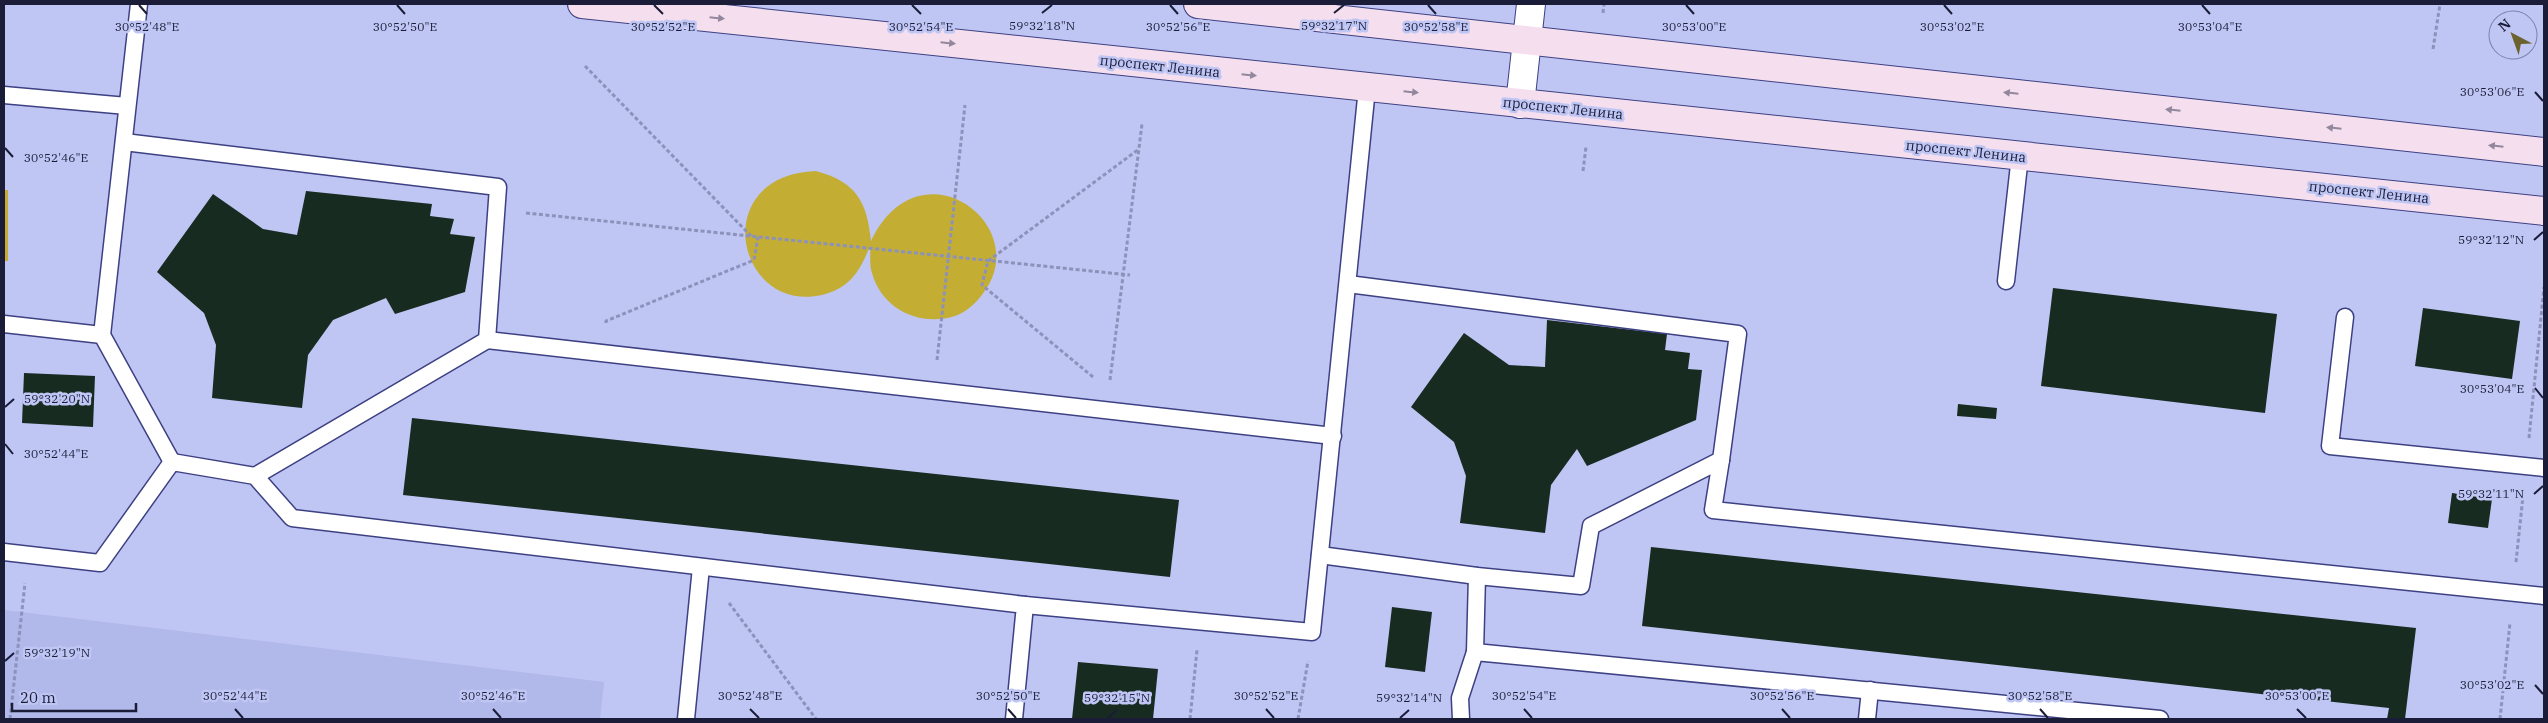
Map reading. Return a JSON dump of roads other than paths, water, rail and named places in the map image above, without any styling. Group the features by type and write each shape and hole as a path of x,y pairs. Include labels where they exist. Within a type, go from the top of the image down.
{"main road":[{"name":"проспект Ленина","path":"582,4 1367,88 2544,210"},
{"path":"1198,4 2544,152"}],"street":[{"path":"1520,104 1531,4"}],"lane":[{"path":"139,4 102,335 172,462"},
{"path":"172,462 255,476 292,518 1025,605 1312,632 1367,88"},
{"path":"4,95 127,106"},
{"path":"124,142 498,187 488,340"},
{"path":"2006,281 2020,156"},
{"path":"1348,284 1738,334 1713,510 2544,596"},
{"path":"2345,317 2330,446 2544,468"},
{"path":"4,324 102,335"},
{"path":"255,476 488,340 1333,436"},
{"path":"1320,555 1476,576 1581,586 1591,526 1721,460"},
{"path":"4,552 100,563 172,462"},
{"path":"686,719 701,567"},
{"path":"1461,719 1460,698 1475,652 1476,576"},
{"path":"1014,719 1025,605"},
{"path":"1475,652 2160,719"},
{"path":"1867,719 1870,690"}]}
